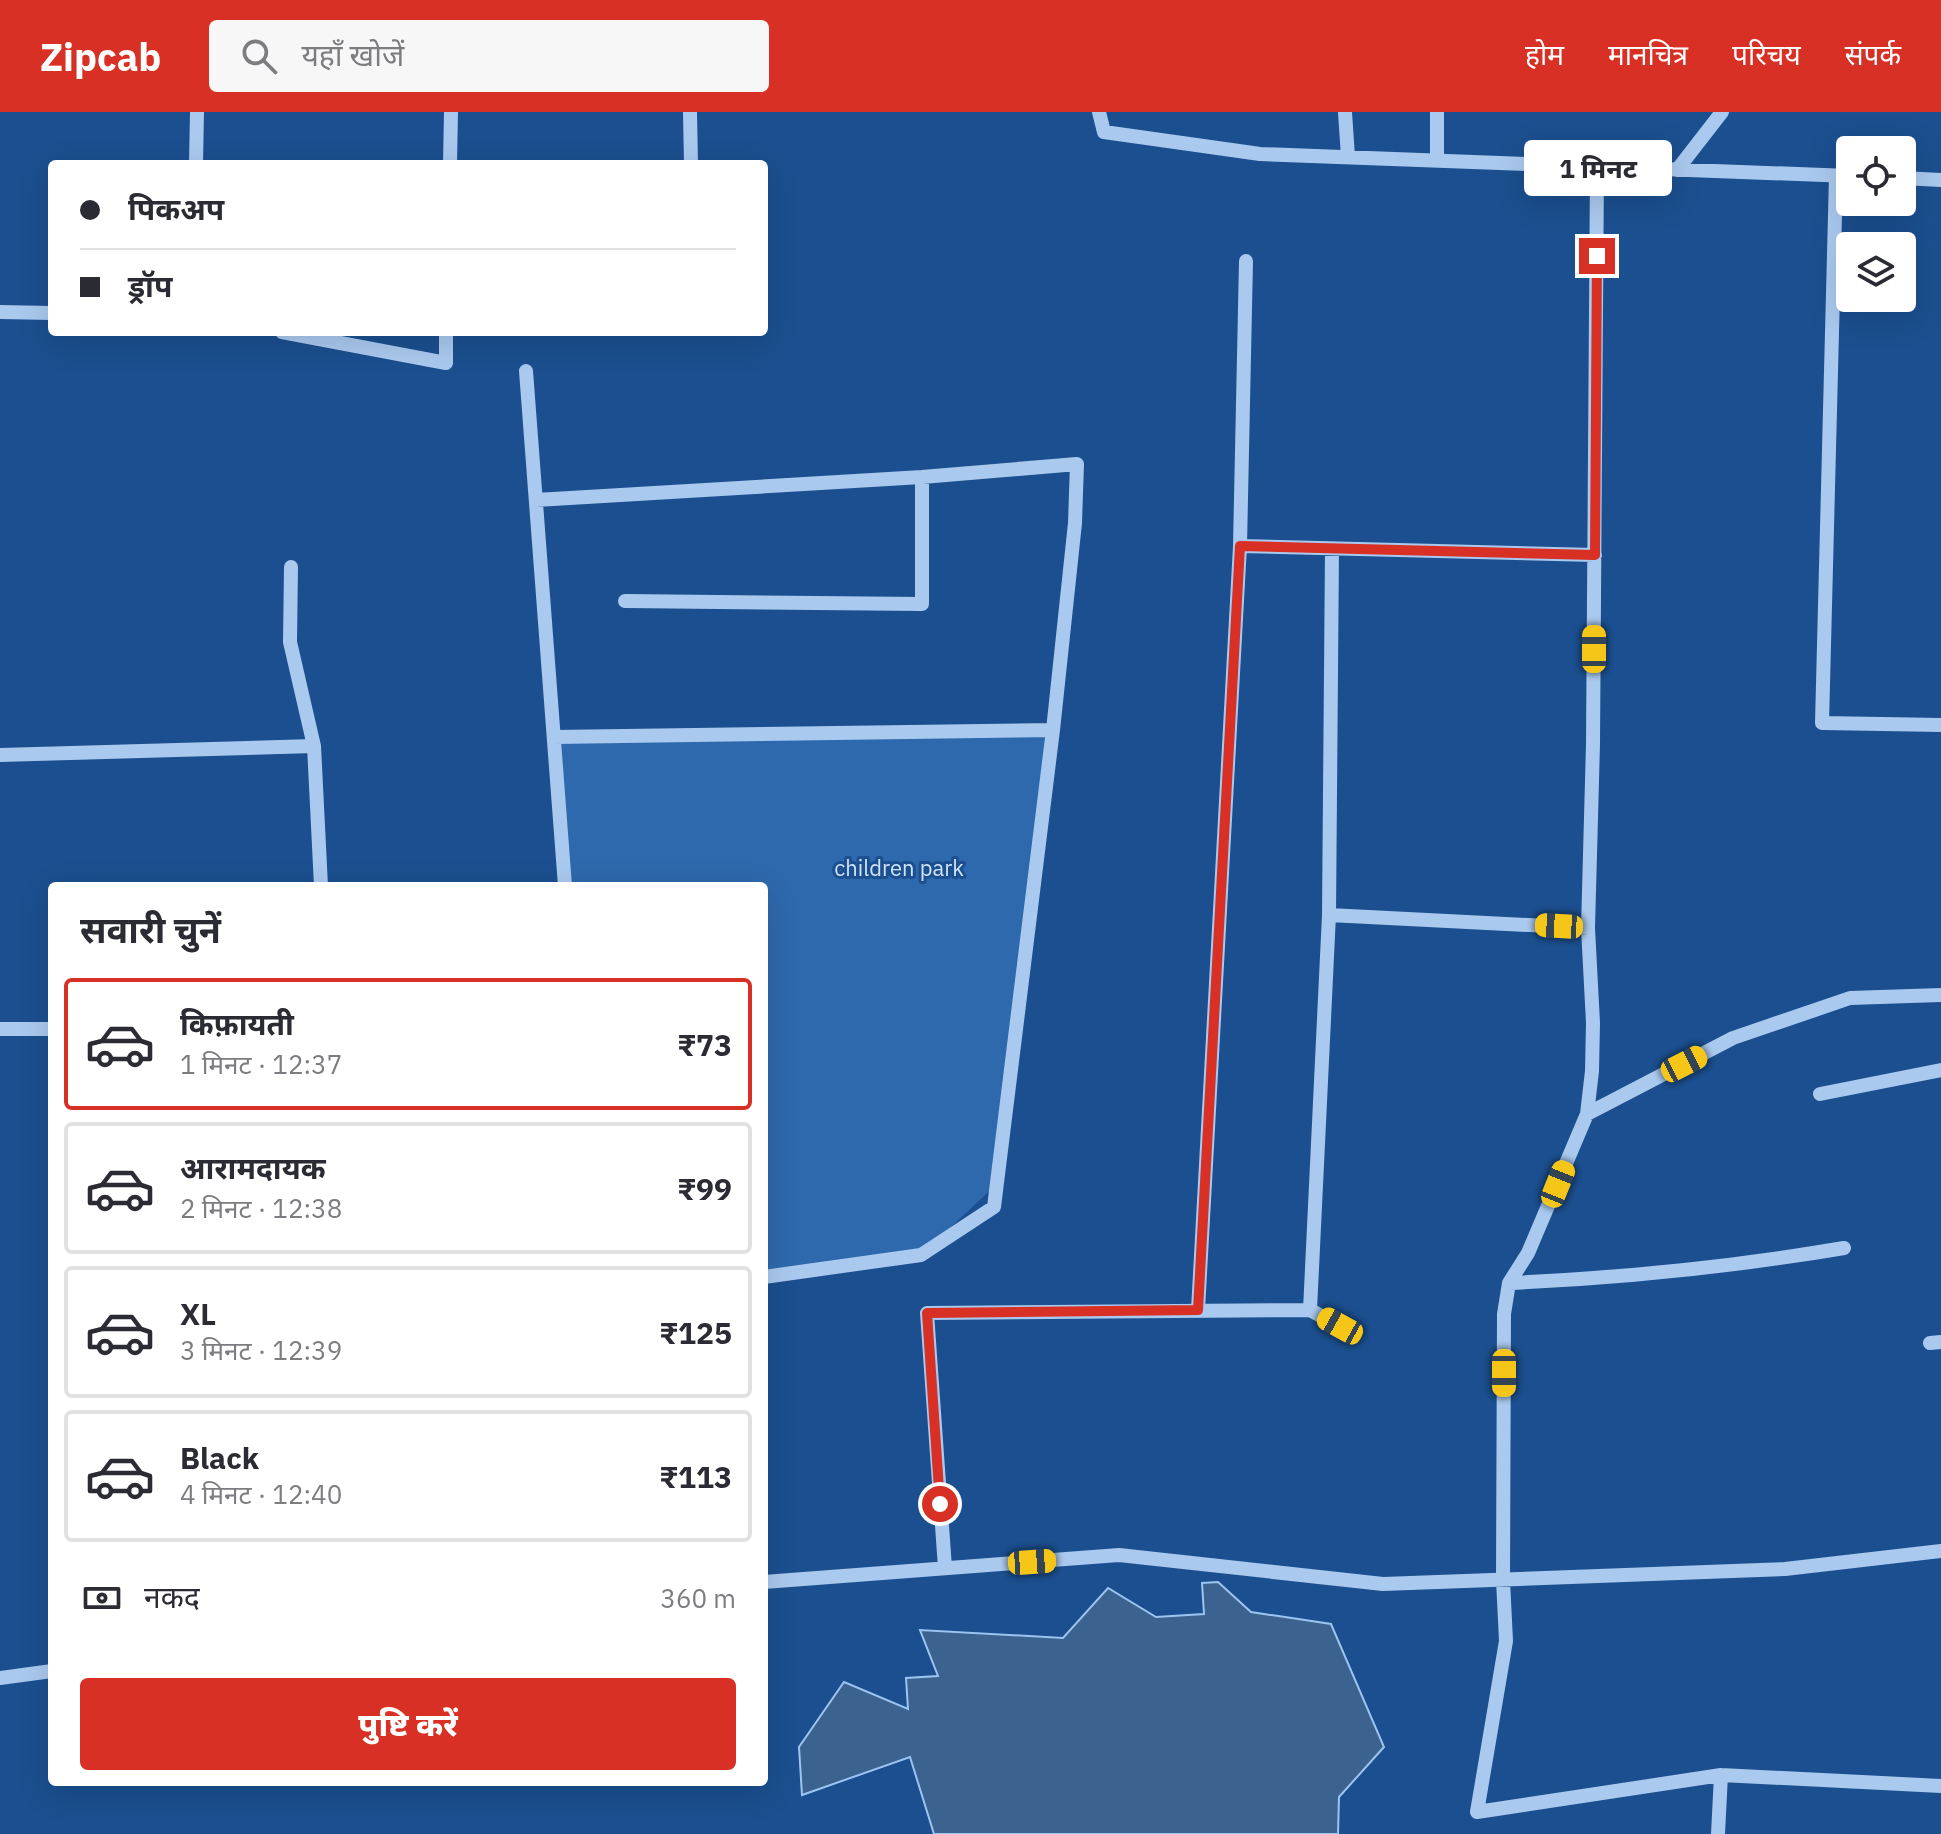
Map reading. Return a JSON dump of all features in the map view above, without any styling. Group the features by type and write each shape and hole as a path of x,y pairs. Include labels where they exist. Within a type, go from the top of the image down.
{"street":[{"path":"196,160 197,112"},
{"path":"450,160 451,112"},
{"path":"690,112 691,160"},
{"path":"1099,112 1104,132 1260,154 1836,176"},
{"path":"1345,112 1348,157"},
{"path":"1437,112 1437,161"},
{"path":"1677,170 1722,112"},
{"path":"1597,167 1593,744 1588,928 1593,1023 1587,1114 1528,1253 1509,1283 1504,1314 1503,1580 1506,1641 1477,1812 1721,1775 1941,1786"},
{"path":"1916,179 1941,180"},
{"path":"1841,216 1822,723 1941,725"},
{"path":"1198,1310 1240,546 1246,261"},
{"path":"0,312 48,313"},
{"path":"303,336 446,363 446,336"},
{"path":"526,371 565,882"},
{"path":"536,500 922,477 1077,464 1075,523 1053,730 994,1207 921,1255 768,1276"},
{"path":"625,601 922,604 922,477"},
{"path":"1240,546 1595,555"},
{"path":"1310,1310 1329,915 1332,549"},
{"path":"291,567 290,642 314,746 321,882"},
{"path":"554,737 1053,730"},
{"path":"0,755 314,746"},
{"path":"1329,915 1588,928"},
{"path":"1587,1114 1733,1038 1850,998 1941,995"},
{"path":"0,1029 48,1029"},
{"path":"1820,1094 1941,1070"},
{"path":"1509,1283 1637,1276 1746,1265 1844,1248"},
{"path":"945,1568 927,1313 1310,1310 1340,1326"},
{"path":"768,1582 1119,1555 1383,1584 1785,1569 1941,1551"},
{"path":"0,1678 48,1672"},
{"path":"1718,1834 1721,1775"}],"green space":[{"name":"children park","path":"1053,730 997,1184 921,1255 768,1276 768,882 565,882 554,737"}],"shaded area":[{"path":"1218,1582 1251,1612 1331,1624 1384,1747 1339,1797 1338,1834 934,1834 910,1757 802,1795 799,1747 844,1682 908,1709 906,1678 938,1676 920,1630 1063,1638 1108,1588 1156,1617 1204,1614 1202,1583"}],"route":[{"path":"940,1504 927,1313 1198,1310 1240,546 1595,555 1597,256"}]}
